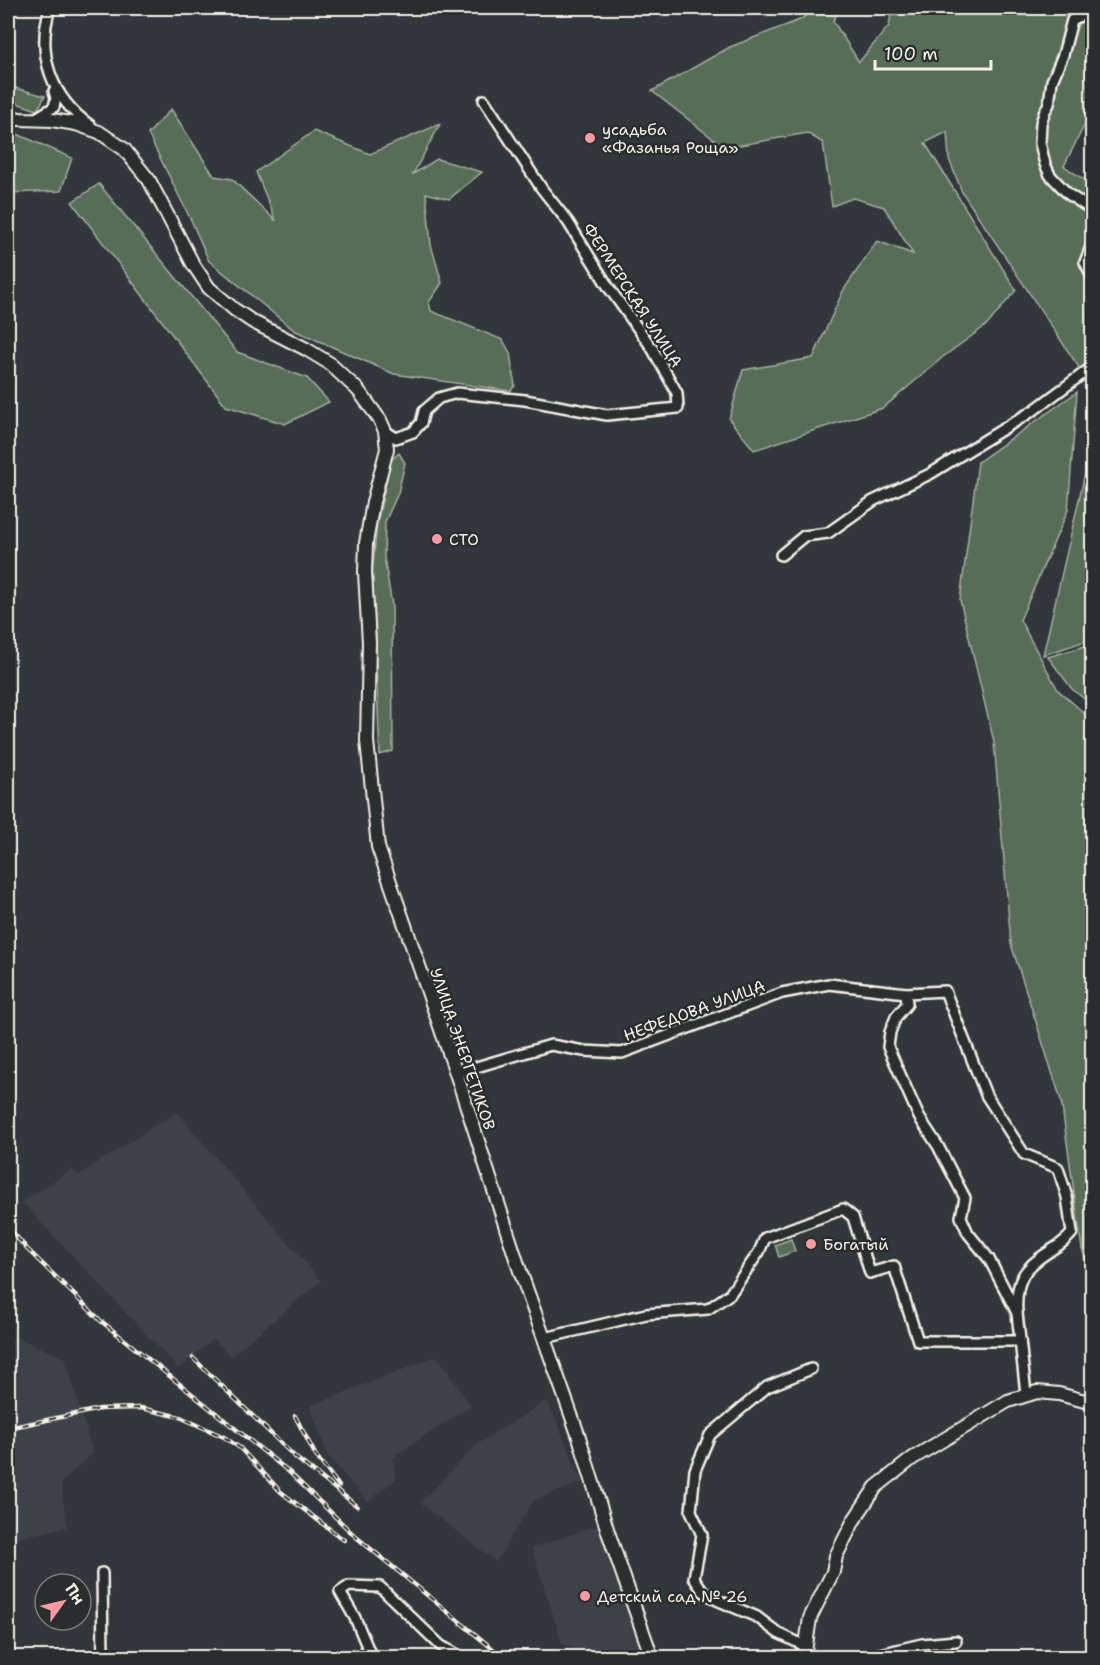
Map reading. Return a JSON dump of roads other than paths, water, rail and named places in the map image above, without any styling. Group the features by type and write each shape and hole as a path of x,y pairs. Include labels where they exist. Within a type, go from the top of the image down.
{"main road":[{"path":"8,117 76,124 99,132 124,150 149,180 193,264 209,288 253,322 306,349 344,375 371,405 385,431"},
{"name":"УЛИЦА ЭНЕРГЕТИКОВ","path":"385,431 387,449 373,502 366,543 365,572 369,642 367,741 378,847 652,1658"},
{"path":"805,1652 810,1618 833,1572 836,1556 854,1520 876,1487 913,1458 990,1411 1026,1395 1037,1392 1059,1394 1092,1403"}],"street":[{"path":"34,120 54,106 56,98 46,55 45,23 50,8"},
{"path":"1092,10 1072,20 1063,54 1052,81 1050,104 1045,111 1040,133 1042,154 1050,175 1068,194 1092,210"},
{"path":"52,83 60,97 71,109 99,132"},
{"name":"ФЕРМЕРСКАЯ УЛИЦА","path":"385,431 396,438 412,432 421,423 424,411 439,398 457,393 525,400 607,415 678,408 677,393 652,348 609,288 568,222 542,189 484,100"},
{"path":"1092,245 1085,262 1092,276"},
{"path":"781,555 804,536 828,533 873,501 930,474 1034,410 1092,367"},
{"name":"НЕФЕДОВА УЛИЦА","path":"456,1074 551,1045 584,1051 622,1053 782,993 829,984 906,993 945,991 986,1095 1024,1154 1058,1168 1067,1197 1071,1233 1065,1242 1034,1261 1026,1270 1018,1285 1017,1313"},
{"path":"906,993 907,1004 896,1017 890,1032 888,1047 919,1117 938,1146 965,1198 961,1216 968,1233 989,1259 1017,1313 1026,1395"},
{"path":"545,1338 646,1314 708,1309 730,1294 759,1252 765,1238 843,1209 853,1217 870,1273 894,1266 918,1341 1020,1341"},
{"path":"805,1652 758,1617 717,1600 703,1591 694,1578 702,1535 691,1511 695,1470 710,1435 767,1387 811,1369"},
{"path":"102,1573 103,1658"},
{"path":"372,1658 355,1618 340,1592 349,1586 380,1587 441,1646 463,1658"},
{"path":"863,1658 921,1644 956,1641"}],"railway":[{"path":"8,1227 27,1249 101,1321 288,1471 355,1536 504,1658"},
{"path":"193,1358 296,1458 357,1506"},
{"path":"8,1428 100,1409 141,1408 180,1417 224,1437 240,1448 281,1492 344,1540"},
{"path":"295,1416 316,1456 339,1486"}],"place":[{"name":"усадьба «Фазанья Роща»","path":"590,138"},
{"name":"СТО","path":"437,539"},
{"name":"Богатый","path":"811,1244"},
{"name":"Детский сад № 26","path":"585,1596"}]}
